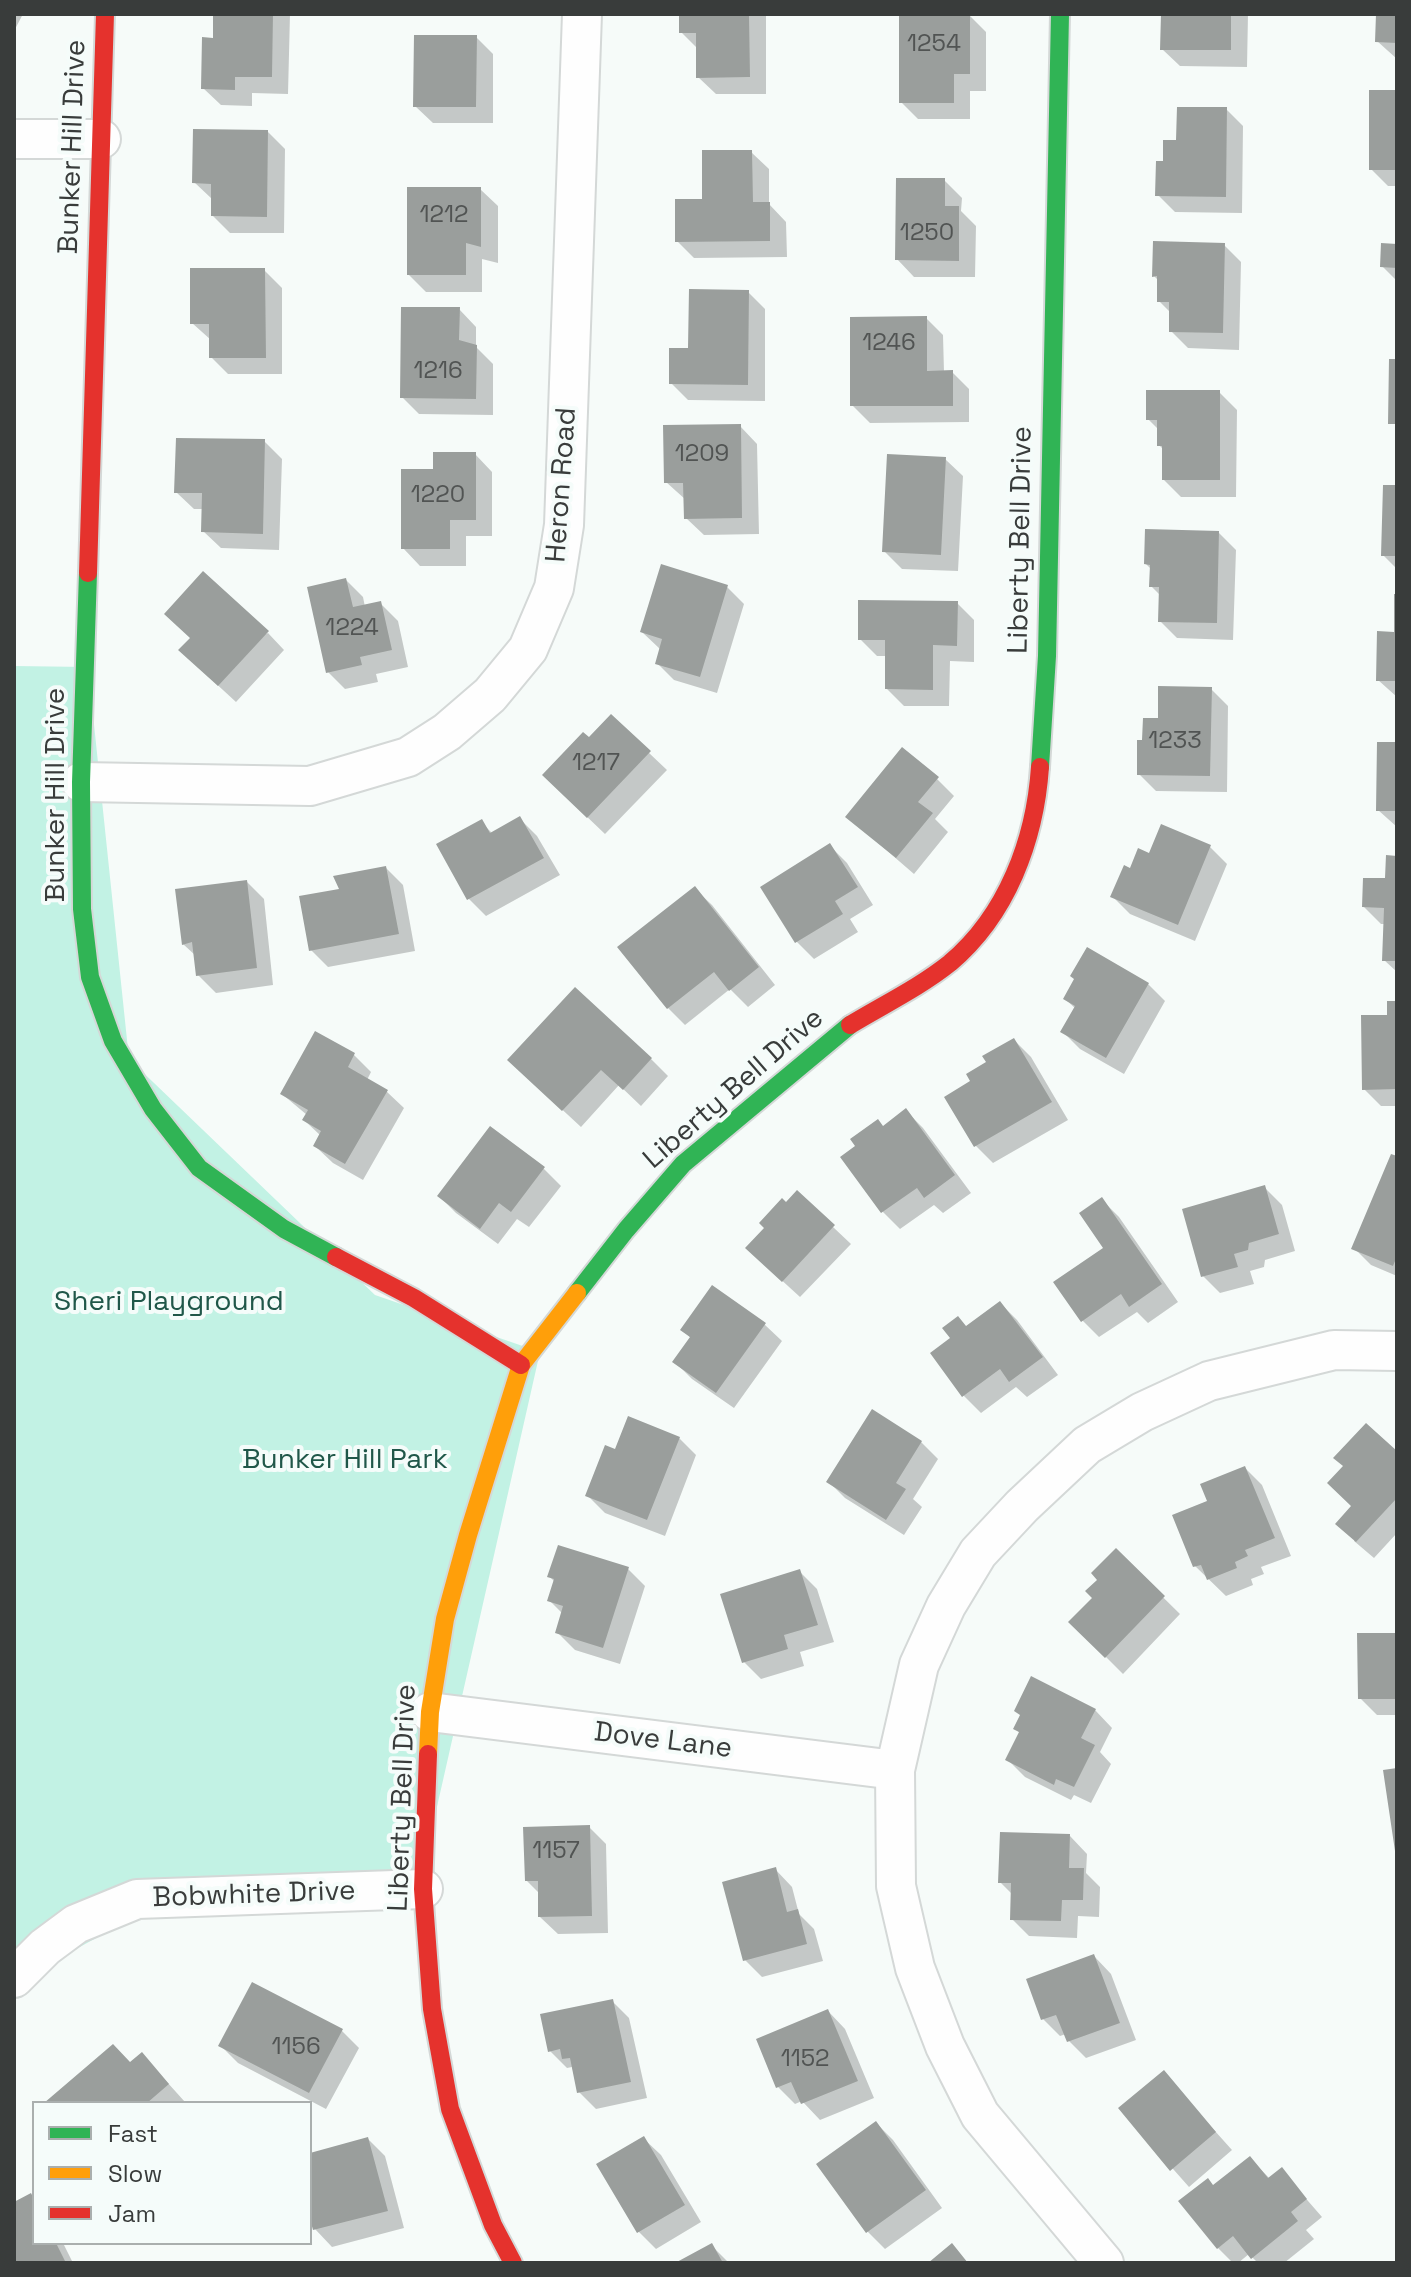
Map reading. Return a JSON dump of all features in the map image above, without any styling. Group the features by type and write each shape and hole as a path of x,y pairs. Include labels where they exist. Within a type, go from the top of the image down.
{"street":[{"name":"Bunker Hill Drive","path":"105,14 81,782 82,909 90,977 113,1041 153,1109 199,1168 284,1229 414,1298 521,1365"},
{"name":"Heron Road","path":"81,782 310,786 324,782 408,757 447,732 490,695 528,649 554,588 564,525 582,14"},
{"name":"Liberty Bell Drive","path":"513,2263 493,2225 450,2109 432,2009 423,1889 430,1712 445,1619 521,1365 626,1230 683,1164 846,1028 948,964 984,930 1016,875 1038,798 1047,656 1060,14"},
{"path":"14,139 101,139"},
{"path":"1104,2263 980,2115 945,2046 915,1968 896,1886 895,1770 919,1665 946,1606 978,1553 1022,1506 1087,1445 1142,1412 1209,1381 1334,1350 1397,1351"},
{"name":"Dove Lane","path":"430,1712 895,1770"},
{"name":"Bobwhite Drive","path":"14,1978 45,1947 76,1924 137,1899 423,1889"}],"green space":[{"name":"Bunker Hill Park","path":"14,666 88,667 129,1059 375,1295 540,1352 417,1895 140,1914 14,1983"}],"building":[{"path":"213,14 273,14 272,77 235,77 235,90 201,89 202,37 213,38"},
{"path":"679,14 749,14 750,77 696,78 696,33 679,33"},
{"path":"899,14 970,14 970,74 954,74 954,103 899,103"},
{"path":"1161,14 1231,14 1231,50 1160,50"},
{"path":"1376,14 1397,14 1397,43 1375,42"},
{"path":"414,35 477,35 476,107 413,107"},
{"path":"1369,90 1397,90 1397,170 1369,170"},
{"path":"1177,107 1227,107 1226,197 1155,196 1156,161 1163,161 1163,140 1176,140"},
{"path":"193,129 268,130 267,217 211,216 211,184 192,183"},
{"path":"702,150 752,150 753,202 770,202 770,241 675,242 675,199 702,199"},
{"path":"896,178 945,178 945,206 959,206 959,261 895,260"},
{"path":"407,187 481,187 481,247 466,243 466,275 407,275"},
{"path":"1153,241 1225,243 1223,333 1169,332 1169,302 1157,302 1157,276 1152,277"},
{"path":"1381,243 1397,244 1397,268 1380,267"},
{"path":"190,268 265,268 266,358 209,358 209,324 190,324"},
{"path":"689,289 749,290 748,385 669,384 669,348 688,348"},
{"path":"401,307 460,307 459,340 477,345 476,399 400,398"},
{"path":"927,316 927,371 953,370 953,406 850,406 850,317"},
{"path":"1389,359 1397,359 1397,424 1388,424"},
{"path":"1146,390 1220,390 1220,480 1162,480 1162,446 1157,446 1157,420 1146,420"},
{"path":"741,424 742,518 684,519 683,483 664,483 663,425"},
{"path":"176,438 265,439 263,534 201,532 202,493 174,493"},
{"path":"433,452 476,452 476,520 450,520 450,549 401,549 401,469 433,469"},
{"path":"887,454 946,457 941,555 882,552"},
{"path":"1383,485 1397,485 1397,556 1381,556"},
{"path":"1145,529 1219,531 1217,623 1158,622 1159,587 1149,587 1150,565 1144,564"},
{"path":"661,564 728,585 700,677 655,664 662,639 640,632"},
{"path":"203,571 269,631 218,686 178,650 190,638 164,614"},
{"path":"346,578 353,607 381,601 392,650 360,657 362,665 326,673 307,587"},
{"path":"1394,594 1397,594 1397,681 1376,681 1377,631 1394,632"},
{"path":"858,600 958,601 957,646 933,645 933,690 885,689 885,640 858,640"},
{"path":"1158,686 1212,687 1210,776 1137,775 1137,740 1142,740 1143,718 1158,718"},
{"path":"611,714 651,751 587,818 542,775 583,732 589,737"},
{"path":"1377,742 1397,742 1397,811 1376,811"},
{"path":"902,747 939,777 918,802 933,813 896,858 845,817"},
{"path":"520,816 544,858 467,900 436,844 482,819 490,833"},
{"path":"1161,824 1211,845 1178,925 1110,897 1124,865 1130,868 1138,848 1149,853"},
{"path":"830,843 858,887 835,901 843,914 795,943 760,887"},
{"path":"1386,855 1397,856 1397,961 1382,961 1384,908 1362,907 1363,878 1385,878"},
{"path":"386,866 399,934 309,951 299,896 339,889 333,876"},
{"path":"247,880 257,968 196,976 192,942 182,945 175,889"},
{"path":"695,886 759,967 729,991 714,972 667,1009 617,947"},
{"path":"1087,947 1149,983 1106,1058 1060,1032 1075,1006 1063,999 1074,979 1070,976"},
{"path":"575,987 652,1058 623,1090 601,1070 562,1111 507,1060"},
{"path":"1387,1001 1397,1001 1397,1089 1362,1090 1361,1015 1387,1015"},
{"path":"315,1031 355,1053 348,1067 388,1090 345,1164 313,1146 321,1131 302,1120 308,1110 280,1094"},
{"path":"1014,1038 1052,1102 974,1147 944,1097 970,1081 966,1074 986,1062 982,1056"},
{"path":"906,1108 955,1175 924,1198 917,1188 881,1213 840,1157 855,1146 850,1139 878,1119 883,1126"},
{"path":"490,1126 545,1167 511,1212 499,1203 480,1229 437,1196"},
{"path":"1391,1154 1397,1156 1397,1256 1393,1266 1351,1249"},
{"path":"1265,1185 1279,1234 1249,1243 1248,1250 1234,1254 1238,1267 1201,1277 1182,1209"},
{"path":"797,1190 835,1225 782,1282 745,1248 764,1228 759,1223 782,1198 786,1202"},
{"path":"1102,1197 1162,1284 1129,1307 1121,1294 1081,1322 1053,1282 1103,1248 1079,1213"},
{"path":"712,1285 766,1323 716,1393 672,1362 690,1337 680,1330"},
{"path":"1000,1301 1043,1357 1009,1382 1000,1369 962,1397 930,1353 950,1338 942,1328 958,1316 966,1326"},
{"path":"872,1409 922,1441 896,1483 906,1489 886,1520 826,1482"},
{"path":"628,1416 680,1437 647,1520 585,1496 605,1445 615,1449"},
{"path":"1366,1423 1397,1451 1397,1498 1356,1542 1335,1524 1351,1506 1327,1483 1343,1466 1333,1458"},
{"path":"1245,1466 1275,1538 1245,1550 1248,1556 1235,1562 1237,1568 1207,1580 1201,1565 1193,1567 1172,1515 1207,1501 1200,1484"},
{"path":"558,1545 629,1567 603,1648 555,1633 563,1606 547,1601 554,1579 547,1577"},
{"path":"1116,1548 1165,1596 1105,1658 1068,1622 1092,1598 1085,1591 1097,1580 1091,1573"},
{"path":"800,1569 818,1625 784,1635 788,1649 742,1663 720,1594"},
{"path":"1357,1633 1397,1633 1397,1699 1358,1699"},
{"path":"1031,1676 1096,1709 1081,1738 1095,1745 1074,1787 1056,1779 1054,1785 1005,1760 1019,1732 1013,1729 1020,1715 1014,1711"},
{"path":"1397,1768 1397,1851 1395,1851 1383,1770"},
{"path":"590,1825 592,1916 538,1917 538,1881 525,1881 523,1827"},
{"path":"1000,1832 1070,1834 1069,1868 1084,1868 1083,1900 1062,1900 1061,1921 1010,1920 1011,1883 998,1883"},
{"path":"776,1867 787,1912 798,1909 807,1944 743,1961 722,1882"},
{"path":"1094,1954 1120,2023 1067,2042 1056,2015 1041,2020 1026,1979"},
{"path":"252,1982 343,2029 309,2093 218,2046"},
{"path":"613,1999 631,2082 577,2093 570,2058 562,2059 560,2049 548,2052 540,2014"},
{"path":"828,2009 858,2081 801,2104 791,2082 776,2088 756,2039"},
{"path":"113,2044 130,2062 142,2052 169,2084 149,2101 46,2101"},
{"path":"1164,2070 1216,2132 1170,2171 1118,2108"},
{"path":"876,2121 926,2190 866,2233 816,2164"},
{"path":"644,2136 685,2205 637,2233 596,2164"},
{"path":"368,2137 388,2211 313,2230 312,2152"},
{"path":"1250,2156 1268,2178 1282,2167 1307,2199 1291,2212 1298,2221 1251,2259 1233,2236 1217,2249 1178,2201 1208,2178 1213,2185"},
{"path":"31,2193 32,2245 57,2245 66,2263 14,2263 14,2202"},
{"path":"712,2243 723,2263 675,2263"},
{"path":"952,2243 968,2263 928,2263"}],"traffic: fast":[{"path":"1040,767 1047,656 1060,14"},
{"path":"88,573 81,782 82,909 90,977 113,1041 153,1109 199,1168 284,1229 336,1257"},
{"path":"577,1293 683,1164 850,1025"}],"traffic: slow":[{"path":"428,1754 430,1712 445,1619 521,1365 577,1293"}],"traffic: jam":[{"path":"88,573 105,14"},
{"path":"850,1025 950,963 987,922 1002,899 1024,848 1032,822 1040,767"},
{"path":"336,1257 414,1298 521,1365"},
{"path":"428,1754 423,1889 432,2009 450,2109 493,2225 513,2263"}],"park label":[{"name":"Sheri Playground","path":"169,1302"}]}
